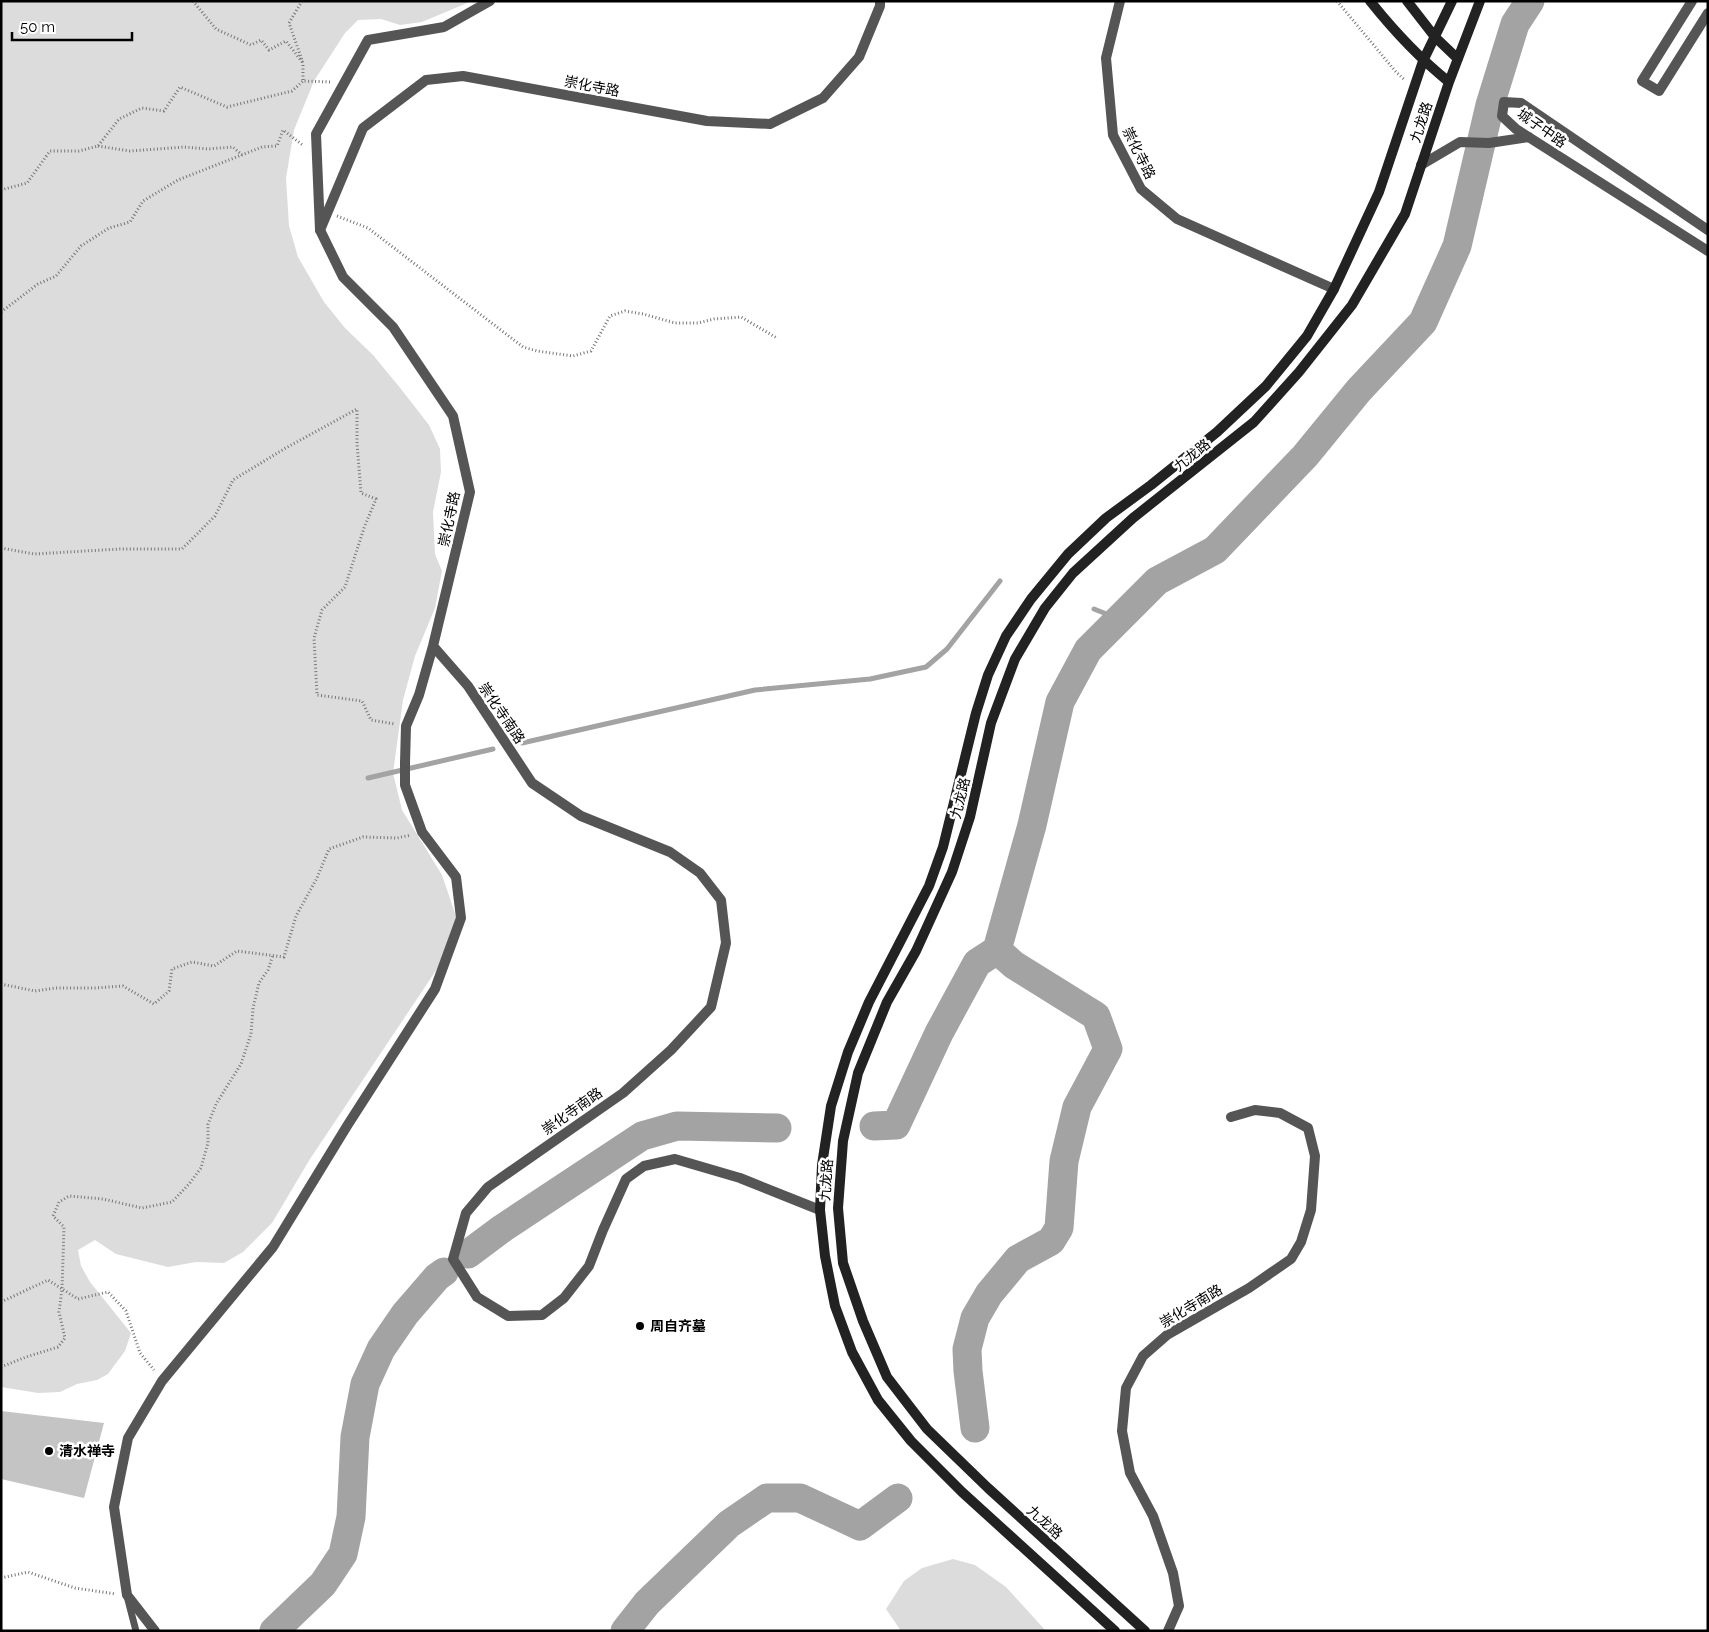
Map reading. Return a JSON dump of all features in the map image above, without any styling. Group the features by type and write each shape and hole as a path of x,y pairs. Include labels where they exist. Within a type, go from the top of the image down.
{"main road":[{"path":"1370,1 1398,35 1423,61 1449,82"},
{"path":"1407,1 1435,37 1458,59"},
{"name":"九龙路","path":"1115,1631 962,1492 911,1441 878,1400 852,1352 835,1306 825,1256 820,1210 822,1165 831,1106 848,1052 869,1002 929,886 943,847 978,705 988,674 1006,636 1030,599 1068,554 1106,518 1217,432 1266,386 1307,336 1334,289 1378,192 1423,61 1452,1"},
{"name":"九龙路","path":"1145,1631 988,1488 927,1429 887,1378 862,1321 843,1263 838,1208 843,1141 858,1073 887,1002 916,951 952,872 970,817 991,723 1015,659 1044,608 1073,573 1132,518 1254,422 1299,372 1352,305 1405,214 1449,82 1480,1"}],"street":[{"name":"崇化寺路","path":"127,1595 114,1507 128,1438 162,1381 273,1247 347,1126 435,990 461,918 456,877 422,832 404,784 406,726 419,695 433,646 470,492 453,416 393,327 343,277 320,230 316,134 368,40 444,28 490,1"},
{"name":"崇化寺路","path":"320,230 363,128 426,80 463,76 707,121 770,124 823,98 859,57 880,6 880,1"},
{"name":"崇化寺路","path":"1120,1 1106,58 1113,135 1141,189 1177,219 1334,289"},
{"path":"1692,1 1642,81 1659,91 1708,14"},
{"name":"城子中路","path":"1708,230 1521,103 1504,102 1502,116 1516,129 1708,251"},
{"path":"1421,165 1460,142 1489,143 1529,137"},
{"name":"崇化寺南路","path":"433,646 468,686 532,783 581,816 670,852 700,873 720,900 726,943 711,1007 671,1050 623,1093 488,1187 466,1213 453,1258 477,1297 508,1316 542,1314 564,1298 588,1266 626,1179 644,1166 675,1159 740,1178 820,1210"},
{"name":"崇化寺南路","path":"1168,1631 1179,1606 1173,1573 1153,1516 1130,1473 1122,1431 1126,1388 1143,1356 1167,1336 1248,1288 1291,1259 1301,1242 1311,1210 1315,1156 1308,1128 1280,1113 1255,1110 1231,1117"},
{"path":"127,1595 155,1631"}],"lane":[{"path":"127,1595 136,1631"}],"path":[{"path":"193,1 216,29 251,45 261,40 269,50 286,41 303,63"},
{"path":"302,1 289,23 303,63 303,81"},
{"path":"1336,1 1396,72 1414,89"},
{"path":"98,146 119,119 142,108 164,111 180,87 227,107 292,91 303,81 345,82"},
{"path":"1,312 38,284 56,276 81,246 109,228 130,222 143,201 178,180 199,170 242,156 262,147 277,146 283,130 317,157"},
{"path":"1,190 27,183 50,151 79,151 98,146 130,151 184,147 208,149 233,147 242,156"},
{"path":"327,212 368,228 523,347 573,356 591,351 610,316 625,311 675,322 698,323 714,319 741,317 777,338"},
{"path":"1,548 34,554 120,549 182,549 215,516 233,480 284,449 358,409 357,443 361,493 376,499 364,528 345,587 322,610 314,638 317,695 362,701 371,720 406,726"},
{"path":"1,984 34,991 56,988 123,986 154,1004 170,992 172,969 192,962 214,966 237,951 284,957 296,916 317,878 329,848 363,838 397,838 422,832"},
{"path":"1,1367 58,1347 65,1338 59,1312 62,1289 64,1227 53,1216 59,1202 69,1196 103,1199 142,1208 172,1202 201,1168 208,1143 208,1124 216,1104 241,1064 251,1034 253,1008 259,983 268,970 273,955"},
{"path":"1,1302 48,1280 78,1300 108,1292 126,1311 140,1353 162,1381"},
{"path":"1,1578 28,1572 76,1588 127,1595"}],"shaded area":[{"path":"1,1 472,1 422,22 400,25 381,19 358,20 345,33 314,81 294,130 286,178 289,226 298,257 324,302 345,328 373,355 401,389 429,425 440,449 441,472 433,512 435,554 442,571 435,608 415,656 403,700 393,773 402,810 442,875 459,925 447,954 310,1159 272,1223 243,1252 224,1263 196,1262 168,1267 116,1254 95,1240 78,1250 81,1266 90,1282 131,1333 125,1351 108,1374 97,1380 77,1384 60,1392 38,1393 1,1387"},
{"path":"953,1559 975,1565 1006,1587 1046,1631 901,1631 886,1609 904,1581 922,1568"}],"building":[{"name":"清水禅寺","path":"1,1411 104,1423 84,1498 1,1479"}],"waterway":[{"path":"874,1126 896,1125 939,1033 977,963 997,950 1032,825 1060,702 1088,650 1157,581 1215,550 1305,456 1359,390 1423,322 1457,246 1490,105 1515,24 1530,1"},
{"path":"522,743 755,690 870,679 926,667 947,649 1000,581"},
{"path":"1094,609 1119,619"},
{"path":"368,778 493,749"},
{"path":"975,1428 967,1349 975,1318 989,1294 1018,1259 1051,1241 1059,1228 1064,1161 1077,1107 1108,1049 1096,1016 1014,965 997,950"},
{"path":"468,1254 503,1228 642,1136 677,1126 777,1128"},
{"path":"274,1631 323,1584 343,1554 351,1517 355,1437 365,1384 381,1349 405,1314 437,1277 444,1272"},
{"path":"625,1631 647,1603 729,1524 767,1498 800,1498 860,1526 898,1498"}],"place":[{"name":"周自齐墓","path":"640,1326"},
{"name":"清水禅寺","path":"49,1451"}]}
